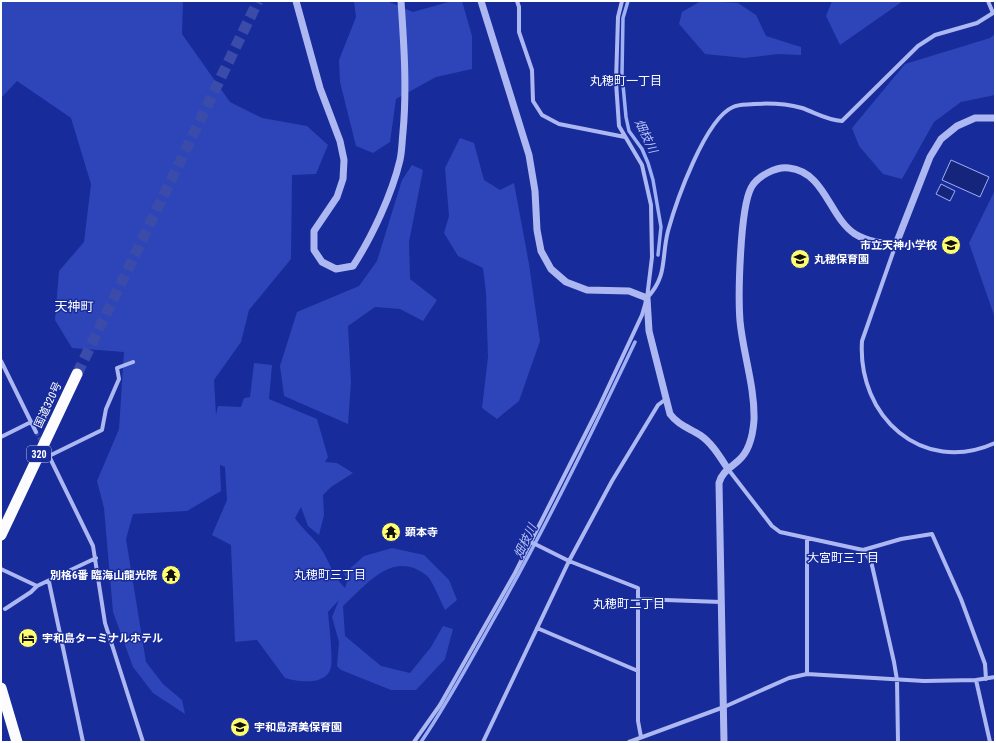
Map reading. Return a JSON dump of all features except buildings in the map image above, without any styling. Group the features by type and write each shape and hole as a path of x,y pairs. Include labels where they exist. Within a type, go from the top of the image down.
{"highway":[{"name":"国道320号","path":"1,534 77,374"},
{"path":"2,695 17,742"}],"street":[{"path":"296,1 320,88 340,141 344,160 343,179 337,197 314,231 314,250 322,262 336,269 352,266 362,251 374,229 400,159 404,117 405,77 401,1"},
{"path":"481,1 529,155 535,191 537,230 541,251 551,269 566,282 587,290 629,291 646,298"},
{"path":"517,1 519,7 519,32 532,70 532,101 542,115 559,124 625,137"},
{"path":"414,742 440,705 533,543 636,330 646,298 652,256 651,205 642,165 619,126 616,82 618,17 622,1"},
{"path":"986,679 985,664 962,599 932,534 901,539 863,550 780,532 772,526 713,447 705,440 675,421 670,414 649,331 646,298 660,280 671,224 704,138 716,120 733,107 756,104 787,104 803,108 832,121 842,121 918,46 935,34 977,23 993,12 988,1"},
{"path":"995,118 975,118 956,126 941,139 930,157 896,244 862,341 861,352 866,379 874,402 886,422 905,437 930,450 946,452 973,450 995,443"},
{"path":"724,742 719,483 721,476 740,460 748,449 754,420 753,403 742,343 739,301 743,232 746,206 751,188 771,170 788,167 802,170 816,182 846,227 868,240 896,244"},
{"path":"1,361 36,432"},
{"path":"133,362 117,368 119,379 106,410 102,430 49,456 93,546 105,623 143,742"},
{"path":"483,742 569,561 612,481 658,405 666,399"},
{"path":"1,437 31,422"},
{"path":"807,538 807,674"},
{"path":"533,543 569,561 638,588 638,721 641,737"},
{"path":"863,550 869,556 871,561 897,680 898,742"},
{"path":"4,609 31,592 37,586 49,582 96,558"},
{"path":"1,569 37,586"},
{"path":"49,582 83,742"},
{"path":"638,599 721,602"},
{"path":"536,628 638,671"},
{"path":"629,742 724,707 789,678 807,674 897,680 976,680 995,677"},
{"path":"976,680 990,742"}],"shaded area":[{"path":"1,1 183,1 182,34 230,102 262,118 307,126 328,145 316,174 292,175 291,259 249,310 241,342 214,380 216,415 218,406 241,407 244,398 250,397 254,363 272,365 269,399 317,419 328,457 325,462 337,463 353,473 331,487 323,495 324,515 319,535 308,526 301,507 295,518 320,547 341,584 345,588 348,579 344,574 364,556 392,548 424,555 449,580 457,600 445,610 434,586 428,577 414,568 402,566 391,568 381,573 371,580 343,606 345,636 381,666 410,673 431,647 443,626 453,629 445,659 416,690 391,690 341,670 337,666 339,642 332,617 339,600 328,612 331,667 324,677 318,680 297,681 285,678 257,640 235,642 231,545 212,535 227,500 225,467 220,465 221,491 187,511 133,514 126,539 146,662 163,684 182,700 185,714 153,693 133,667 113,612 104,508 97,481 119,429 124,352 72,348 55,320 59,271 84,242 91,184 71,118 17,81 1,98"},
{"path":"354,1 387,1 413,12 452,1 462,1 472,36 472,69 436,77 396,99 390,142 373,153 356,146 340,82 339,60 356,17"},
{"path":"701,1 738,3 756,15 766,36 801,47 801,55 778,54 745,58 705,54 679,24 682,12"},
{"path":"832,1 903,1 840,45 826,16"},
{"path":"995,34 995,95 961,102 934,122 902,179 883,174 859,146 852,128 905,64 990,38"},
{"path":"460,138 474,143 484,180 500,190 514,183 529,264 540,341 519,401 497,419 482,408 488,357 486,293 483,268 458,256 444,233 449,216 445,168"},
{"path":"951,160 989,177 980,197 942,180"},
{"path":"412,165 423,170 409,242 410,279 437,300 423,321 400,309 375,307 348,326 351,382 348,424 284,396 280,366 297,312 359,286 377,261 402,180"},
{"path":"941,184 955,191 950,201 936,194"},
{"path":"995,190 995,318 969,243"}],"waterway":[{"name":"畑枝川","path":"628,1 623,18 622,74 626,117 629,131 642,149 653,180 661,227 658,255"},
{"name":"畑枝川","path":"421,742 458,683 530,553 584,448 635,342"}],"tunnel":[{"path":"77,374 258,1"},
{"path":"36,432 49,456"}],"place":[{"name":"市立天神小学校","path":"951,245"},
{"name":"丸穂保育園","path":"800,259"},
{"name":"顕本寺","path":"391,532"},
{"name":"別格6番 臨海山龍光院","path":"171,575"},
{"name":"宇和島ターミナルホテル","path":"28,638"},
{"name":"宇和島済美保育園","path":"240,727"}],"district":[{"name":"丸穂町一丁目","path":"626,81"},
{"name":"天神町","path":"74,306"},
{"name":"大宮町三丁目","path":"843,558"},
{"name":"丸穂町三丁目","path":"330,575"},
{"name":"丸穂町二丁目","path":"629,604"}]}
